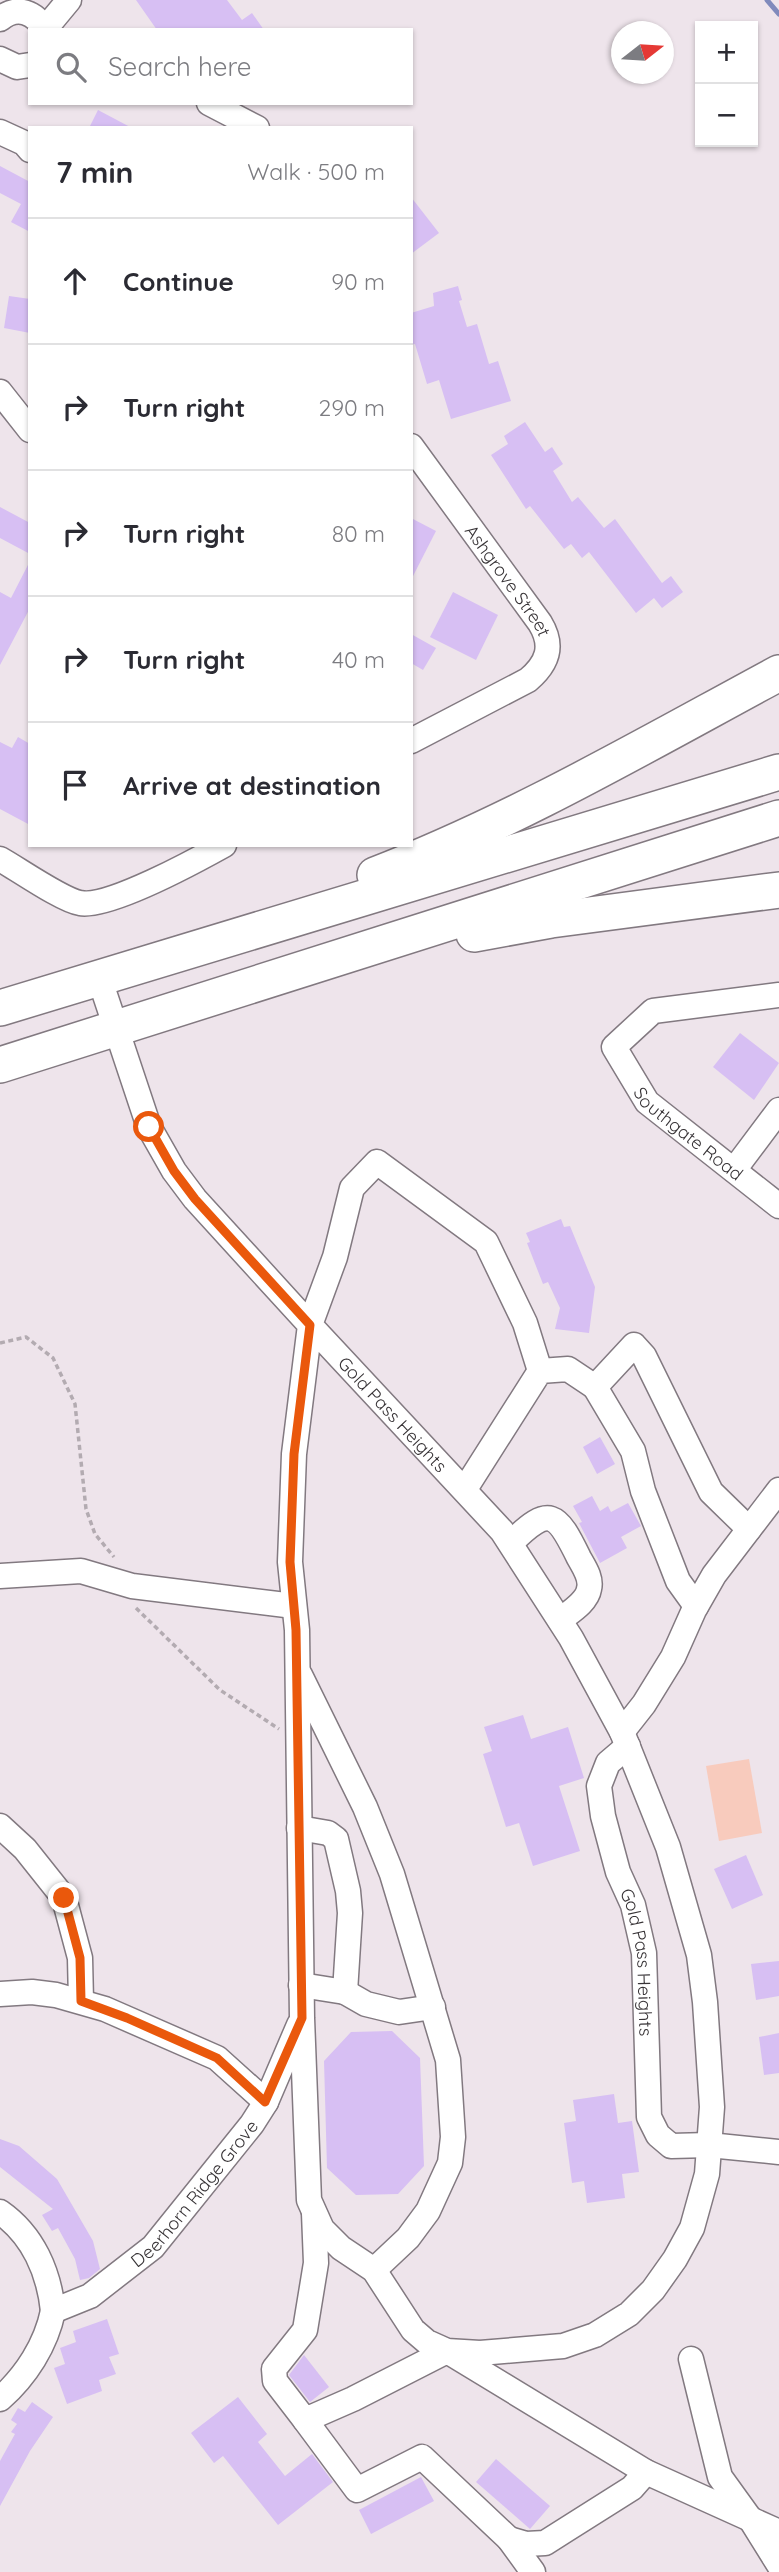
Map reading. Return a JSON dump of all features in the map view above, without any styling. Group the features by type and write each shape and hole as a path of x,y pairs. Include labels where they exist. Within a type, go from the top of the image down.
{"highway":[{"path":"138,966 391,869 444,845 590,774 779,673"},
{"path":"0,1008 779,772"},
{"path":"0,1065 779,818"},
{"path":"286,974 551,920 779,890"}],"street":[{"path":"46,28 69,0"},
{"path":"5,10 30,13 44,28"},
{"path":"213,105 253,126"},
{"path":"0,132 24,143 28,148"},
{"path":"2,399 28,428"},
{"name":"Ashgrove Street","path":"413,449 540,623 548,635 549,649 547,659 528,680 413,740"},
{"path":"0,859 73,901 92,904 129,892 220,847"},
{"name":"Gold Pass Heights","path":"99,977 149,1127 174,1171 195,1199 465,1489 511,1543 560,1620 625,1739 668,1847 699,1955 711,2067 712,2107 707,2174 692,2228 675,2259 659,2282 629,2314 595,2335 563,2346 480,2353 447,2351 427,2342 413,2330 374,2270 341,2248 322,2230 309,2200 302,2018"},
{"name":"Southgate Road","path":"779,995 653,1011 614,1046 647,1102 779,1206"},
{"path":"734,1170 779,1110"},
{"name":"Deerhorn Ridge Grove","path":"53,2311 90,2297 153,2247 253,2124 302,2018 297,1668 290,1562 294,1454 310,1325 335,1257 352,1188 377,1162 485,1242 525,1323 540,1371"},
{"path":"595,1387 634,1345 644,1356 711,1492 749,1529"},
{"path":"465,1489 540,1371 568,1369 595,1387 633,1451 643,1491 678,1581 696,1606"},
{"path":"625,1739 673,1657 696,1606 714,1575 779,1490"},
{"path":"511,1543 530,1524 545,1518 557,1521 565,1528 590,1581 589,1592 580,1604 560,1620"},
{"path":"0,1576 80,1571 132,1586 294,1606"},
{"path":"297,1668 365,1807 392,1874 448,2060 453,2137 450,2163 428,2211 408,2238 374,2270"},
{"name":"Gold Pass Heights","path":"625,1739 608,1763 599,1786 603,1816 618,1872 633,1905 644,1953 649,2117 658,2135 671,2146 709,2145"},
{"path":"0,1825 25,1849 64,1898 80,1958 81,2001"},
{"path":"299,1828 328,1833 336,1839 351,1913 345,1992"},
{"path":"301,1985 345,1992 366,2004 399,2012 433,2007"},
{"path":"0,1993 32,1992 81,2001 127,2018 217,2058 265,2102"},
{"path":"709,2145 779,2152"},
{"path":"314,2210 316,2263 305,2330 274,2370 275,2381 357,2490 422,2457 509,2539 533,2572"},
{"path":"0,2212 10,2219 29,2241 42,2264 51,2290 53,2311 49,2330 37,2356 0,2399"},
{"path":"304,2420 353,2399 447,2351 646,2472 779,2532"},
{"path":"691,2359 720,2476 779,2565"},
{"path":"509,2539 526,2544 545,2543 632,2488 646,2472"}],"path":[{"path":"0,1343 26,1338 53,1358 75,1404 86,1509 95,1534 113,1557 130,1564 131,1603 220,1690 298,1742"}],"shaded area":[{"path":"749,1759 762,1833 719,1841 706,1766"}],"building":[{"path":"136,0 227,0 242,20 252,13 263,28 156,28"},
{"path":"98,110 128,126 90,126"},
{"path":"0,166 28,181 28,231 11,222 21,204 0,193"},
{"path":"413,200 439,233 413,252"},
{"path":"458,286 462,300 459,301 467,327 477,324 489,364 498,361 511,401 451,419 439,380 427,384 413,344 413,312 434,306 433,293"},
{"path":"9,296 28,299 28,333 4,328"},
{"path":"525,422 545,452 552,447 563,464 553,471 572,502 578,497 604,528 615,519 662,583 671,576 683,592 662,608 654,598 636,613 589,552 582,558 571,544 564,549 530,506 526,509 491,455 508,444 504,436"},
{"path":"0,507 28,522 28,553 0,538"},
{"path":"413,519 436,531 413,576"},
{"path":"28,565 28,612 0,665 0,592 11,598"},
{"path":"453,592 498,615 476,660 430,637"},
{"path":"413,635 436,648 423,670 413,664"},
{"path":"18,737 28,743 28,824 0,809 0,742 12,748"},
{"path":"740,1033 779,1063 754,1100 713,1067"},
{"path":"561,1219 564,1227 570,1226 595,1287 589,1333 555,1329 560,1308 548,1282 543,1284 527,1243 530,1242 526,1233"},
{"path":"600,1437 615,1464 597,1474 583,1447"},
{"path":"592,1496 600,1511 608,1506 611,1512 628,1503 641,1526 621,1537 627,1548 600,1563 573,1506"},
{"path":"523,1715 531,1739 568,1727 584,1778 559,1786 580,1851 533,1866 519,1823 506,1827 483,1754 492,1751 484,1727"},
{"path":"746,1855 763,1895 732,1909 714,1869"},
{"path":"779,1961 779,1996 756,2000 751,1964"},
{"path":"392,2031 420,2058 424,2166 398,2194 356,2195 327,2168 324,2061 351,2032"},
{"path":"779,2033 779,2073 764,2075 759,2037"},
{"path":"614,2094 618,2123 632,2121 639,2172 622,2174 625,2198 587,2203 584,2181 572,2183 564,2123 576,2121 573,2100"},
{"path":"0,2139 19,2146 57,2179 93,2241 100,2269 89,2278 80,2280 75,2259 58,2228 52,2231 42,2215 53,2209 0,2167"},
{"path":"107,2319 119,2354 109,2357 116,2374 99,2380 102,2391 67,2404 54,2368 65,2364 60,2348 76,2342 73,2331"},
{"path":"304,2355 329,2387 310,2402 289,2375"},
{"path":"238,2397 267,2434 258,2442 285,2476 312,2454 333,2482 278,2525 223,2456 214,2463 191,2433"},
{"path":"32,2402 53,2417 30,2451 0,2506 0,2461 15,2434 11,2432 17,2424 11,2420 18,2408 25,2412"},
{"path":"496,2459 550,2506 530,2529 476,2482"},
{"path":"421,2477 434,2501 371,2534 359,2510"}],"waterway":[{"path":"767,0 779,14"}],"route":[{"path":"64,1898 80,1958 81,2001 127,2018 217,2058 265,2102 302,2018 296,1630 290,1562 294,1454 310,1325 195,1199 158,1146 149,1127"}]}
